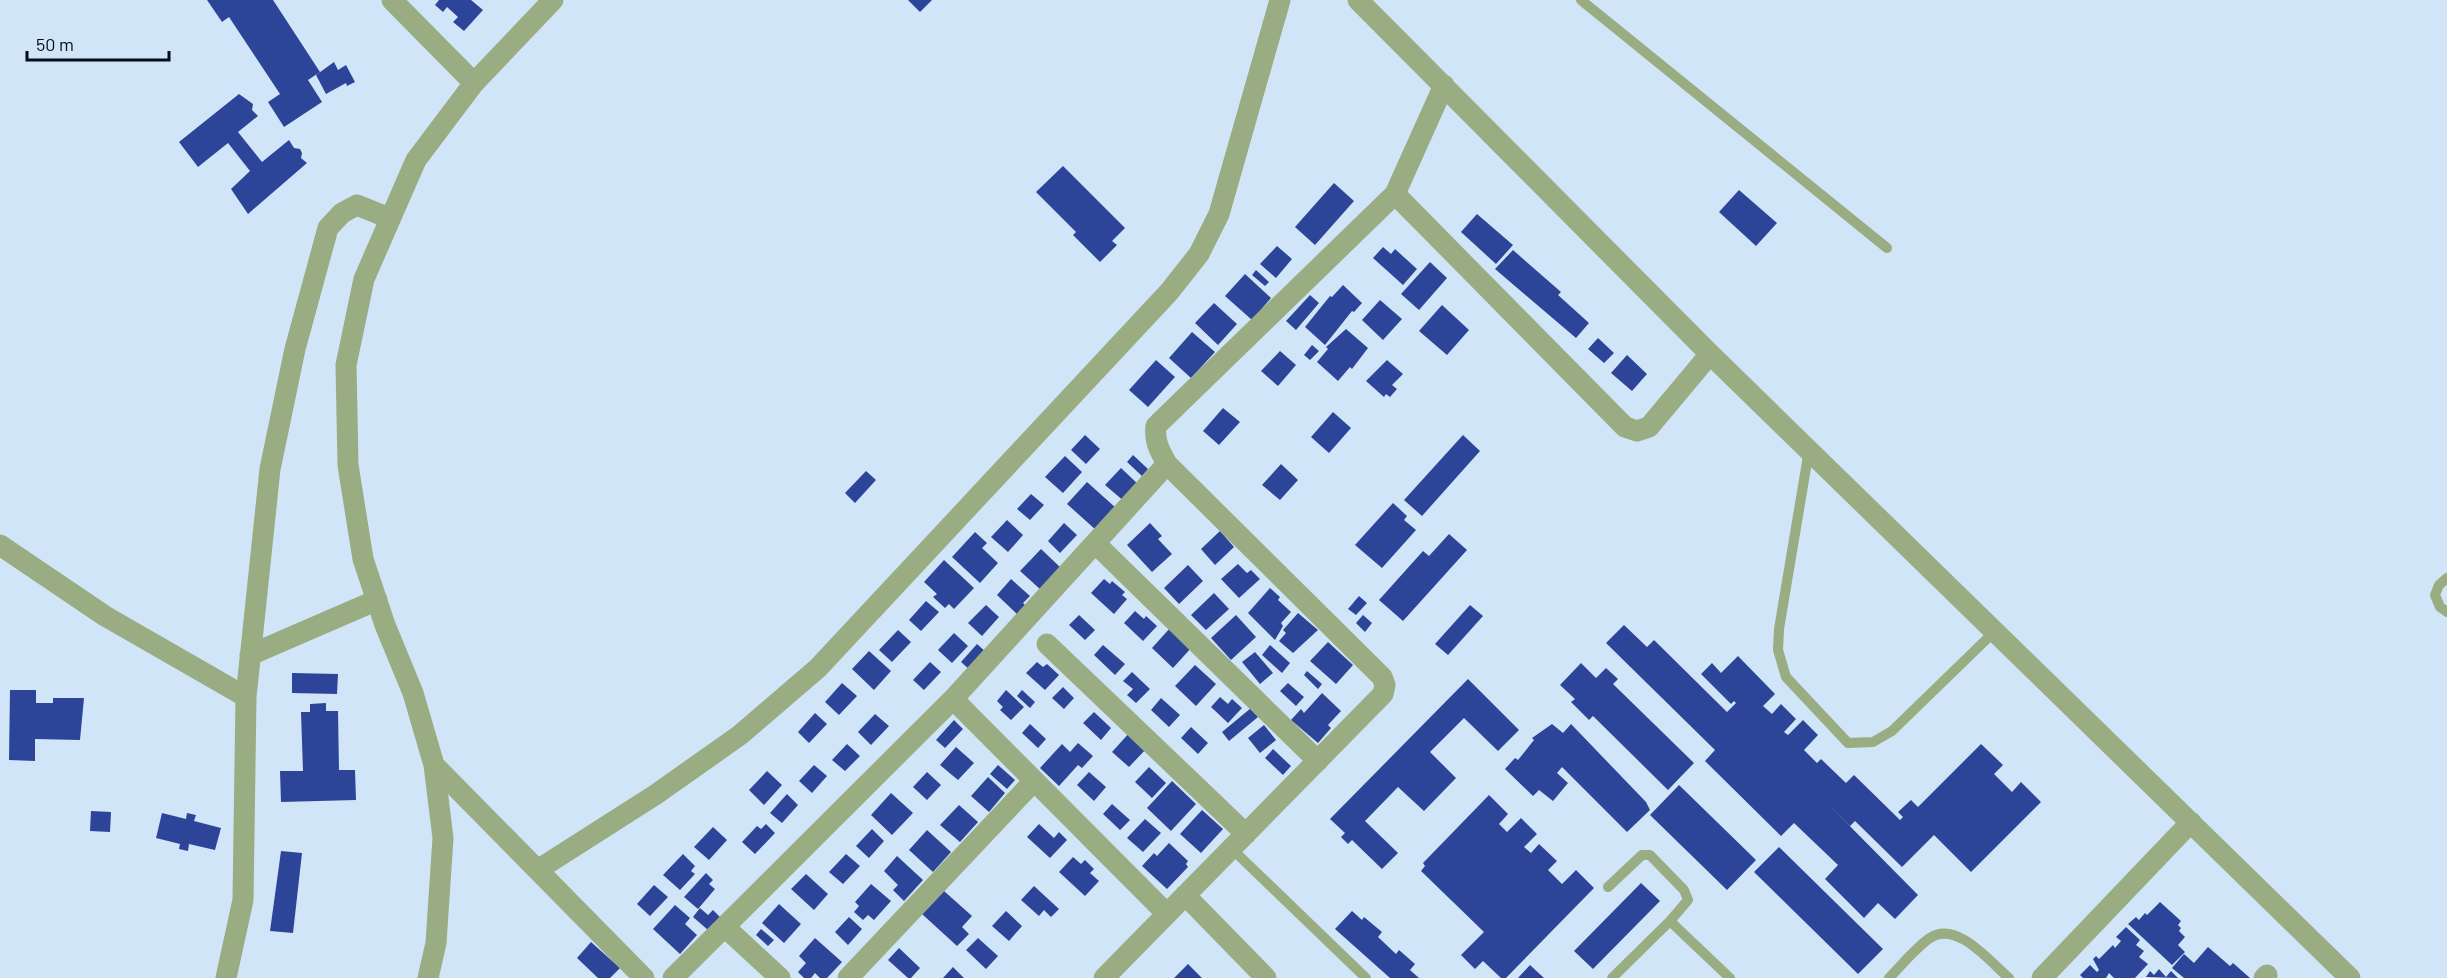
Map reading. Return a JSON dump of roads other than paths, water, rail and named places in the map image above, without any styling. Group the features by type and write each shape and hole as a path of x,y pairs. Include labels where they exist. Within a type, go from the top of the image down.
{"street":[{"path":"392,0 474,83"},
{"path":"428,978 436,943 443,838 434,765 413,693 363,559 348,465 346,365 364,279 416,159 474,83 553,0"},
{"path":"538,869 655,795 740,735 818,668 1169,292 1199,254 1219,214 1280,0"},
{"path":"1358,0 1710,354 2350,978"},
{"path":"1104,978 1383,694 1385,685 1382,677 1167,464 1156,445 1156,426 1395,194 1444,85"},
{"path":"1395,194 1625,427 1637,431 1649,427 1710,354"},
{"path":"226,978 243,900 246,697 270,470 295,349 328,228 342,213 357,205 389,218"},
{"path":"673,978 726,928 952,699 1167,464"},
{"path":"1095,543 1318,761"},
{"path":"0,545 105,616 246,697"},
{"path":"250,654 377,600"},
{"path":"1047,644 1238,841"},
{"path":"952,699 1167,914"},
{"path":"434,765 644,978"},
{"path":"848,978 1034,781"},
{"path":"2042,978 2191,822"},
{"path":"1185,895 1266,978"},
{"path":"726,928 780,978"}],"lane":[{"path":"1581,0 1887,248"},
{"path":"1809,450 1779,629 1778,650 1786,677 1848,743 1873,742 1892,731 1995,631"},
{"path":"2447,578 2439,585 2435,596 2440,607 2447,612"},
{"path":"1238,841 1366,978"},
{"path":"1608,887 1642,855 1650,855 1684,890 1688,900 1671,921 1612,978"},
{"path":"1671,921 1730,978"},
{"path":"1889,978 1931,938 1943,933 1959,936 2009,978"}]}
